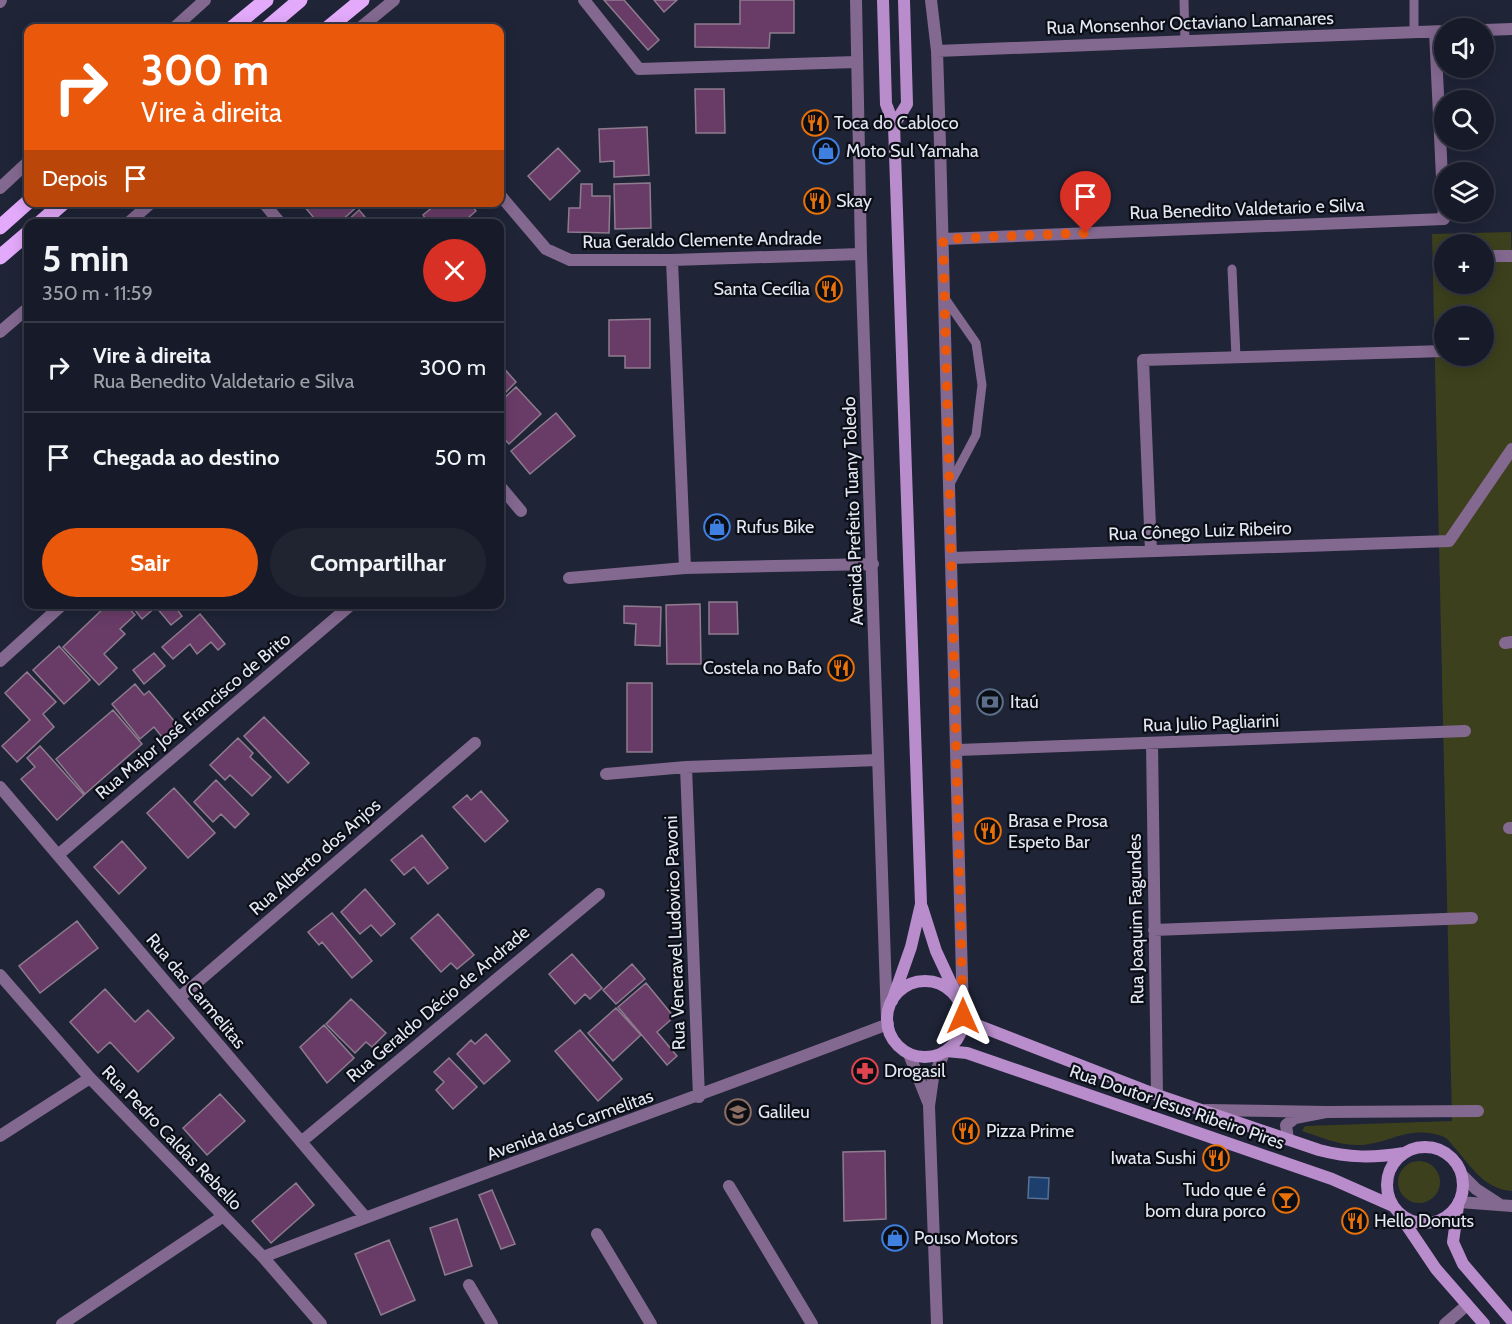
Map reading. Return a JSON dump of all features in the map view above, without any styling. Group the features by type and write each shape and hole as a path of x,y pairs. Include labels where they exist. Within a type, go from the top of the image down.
{"main road":[{"path":"228,24 252,0"},
{"path":"237,24 266,0"},
{"path":"272,24 300,0"},
{"path":"333,24 362,0"},
{"path":"883,0 886,105 894,125 921,904 911,947 892,1001 888,1023 894,1042 909,1054 926,1058 945,1052 959,1038 963,1018 958,1000 936,951 921,904"},
{"path":"894,125 907,104 904,0"},
{"path":"0,226 24,205"},
{"path":"45,219 58,207"},
{"path":"0,257 24,236"},
{"path":"892,1001 906,987 925,981 945,986 958,1000"},
{"name":"Rua Doutor Jesus Ribeiro Pires","path":"963,1018 1157,1095 1347,1157 1377,1158 1404,1152"},
{"name":"Rua Doutor Jesus Ribeiro Pires","path":"945,1052 967,1053 1321,1175 1396,1210"},
{"path":"1484,1324 1436,1269 1396,1210 1386,1189 1387,1175 1392,1165 1404,1152 1416,1147 1429,1147 1442,1150 1456,1163 1462,1175 1463,1189 1458,1203 1454,1242 1463,1264 1512,1321"},
{"path":"1396,1210 1410,1221 1423,1224 1438,1222 1450,1215 1458,1203"}],"street":[{"path":"178,24 205,0"},
{"path":"365,24 394,0"},
{"path":"584,0 639,69 856,62"},
{"name":"Avenida Prefeito Tuany Toledo","path":"856,0 861,254 888,1023"},
{"path":"931,0 937,51 943,239 958,750 963,1018"},
{"path":"1494,30 1512,29"},
{"name":"Rua Monsenhor Octaviano Lamanares","path":"937,51 1434,32"},
{"name":"Rua Benedito Valdetario e Silva","path":"943,239 1444,219 1441,78"},
{"path":"0,188 24,166"},
{"name":"Rua Geraldo Clemente Andrade","path":"504,200 546,249 570,260 672,260 861,254"},
{"path":"133,219 146,207"},
{"path":"267,207 277,219"},
{"path":"1495,256 1512,256"},
{"path":"672,260 685,568"},
{"path":"0,332 24,311"},
{"path":"1151,551 1143,360 1434,351"},
{"name":"Rua Cônego Luiz Ribeiro","path":"952,558 1449,541 1508,454"},
{"path":"504,491 520,511"},
{"path":"569,578 685,568 873,564"},
{"path":"0,660 57,609"},
{"name":"Rua Major José Francisco de Brito","path":"58,855 346,609"},
{"name":"Rua Julio Pagliarini","path":"958,750 1465,731"},
{"name":"Rua Alberto dos Anjos","path":"179,998 475,743"},
{"name":"Rua Joaquim Fagundes","path":"1152,743 1157,1095"},
{"path":"606,774 686,767 878,760"},
{"name":"Rua Veneravel Ludovico Pavoni","path":"686,767 699,1097"},
{"name":"Rua das Carmelitas","path":"0,787 365,1217"},
{"name":"Rua Geraldo Décio de Andrade","path":"301,1142 599,894"},
{"path":"1154,930 1472,918"},
{"name":"Rua Pedro Caldas Rebello","path":"0,975 90,1078 263,1257 321,1324"},
{"name":"Avenida das Carmelitas","path":"263,1257 365,1217 699,1097 888,1023"},
{"path":"937,1324 929,1107 933,1078 945,1052"},
{"path":"909,1054 929,1107"},
{"path":"0,1136 90,1078"},
{"name":"Rua Doutor Jesus Ribeiro Pires","path":"1201,1110 1478,1111"},
{"name":"Rua Doutor Jesus Ribeiro Pires","path":"1288,1139 1286,1125 1295,1118 1326,1112"},
{"path":"1462,1175 1476,1190 1507,1206"},
{"path":"729,1186 812,1324"},
{"path":"1458,1203 1507,1206"},
{"path":"62,1324 222,1217"},
{"path":"597,1234 651,1324"},
{"path":"469,1285 492,1324"},
{"path":"1446,1324 1467,1305"}],"lane":[{"path":"1184,0 1185,42"},
{"path":"1414,0 1414,32"},
{"path":"1232,268 1236,357"},
{"path":"944,297 976,343 982,384 976,435 950,484"}],"green space":[{"path":"1511,232 1512,1191 1487,1182 1442,1136 1419,1132 1409,1133 1372,1144 1353,1145 1331,1141 1302,1131 1305,1126 1452,1121 1435,366 1494,366 1494,306 1434,306 1434,323 1432,234"},
{"path":"1419,1161 1434,1167 1440,1182 1434,1197 1419,1203 1404,1197 1398,1182 1404,1167"}],"water":[{"path":"1029,1177 1049,1178 1048,1199 1028,1198"}],"building":[{"path":"604,0 624,0 659,40 648,50"},
{"path":"654,0 677,0 664,12"},
{"path":"740,0 794,0 794,33 770,33 769,48 695,47 695,24 740,24"},
{"path":"695,89 724,89 725,133 696,133"},
{"path":"647,127 649,175 614,177 614,161 600,162 599,129"},
{"path":"558,148 580,171 550,200 528,176"},
{"path":"650,183 651,228 615,229 614,184"},
{"path":"581,184 592,184 592,196 610,196 609,233 568,232 569,208 580,208"},
{"path":"305,207 357,207 343,219 315,219"},
{"path":"433,207 473,207 476,211 467,219 426,219 423,215"},
{"path":"359,210 367,219 349,219"},
{"path":"650,319 650,368 625,368 625,356 609,356 609,320"},
{"path":"504,368 516,382 504,394"},
{"path":"516,387 541,414 509,444 504,438 504,398"},
{"path":"556,413 575,436 530,474 511,451"},
{"path":"709,602 737,602 738,634 709,634"},
{"path":"700,604 701,664 667,664 666,605"},
{"path":"624,606 661,607 660,646 635,645 636,624 624,623"},
{"path":"103,609 130,609 135,615 120,629 125,634 104,654 117,668 99,685 63,647"},
{"path":"134,609 154,609 142,619"},
{"path":"158,609 177,609 182,616 171,625"},
{"path":"200,614 225,644 218,650 211,642 197,654 190,644 173,659 162,647"},
{"path":"59,646 90,680 64,704 33,670"},
{"path":"154,653 165,666 144,684 133,670"},
{"path":"27,672 56,702 43,714 54,727 17,762 2,746 30,720 5,693"},
{"path":"627,683 652,683 652,752 627,752"},
{"path":"135,684 144,695 149,691 181,729 166,742 154,727 140,739 112,704"},
{"path":"113,710 142,744 85,794 56,759"},
{"path":"264,717 309,763 288,783 244,736"},
{"path":"238,738 253,753 250,757 271,777 252,796 230,775 225,780 210,765"},
{"path":"40,746 84,795 57,820 21,779 35,767 27,758"},
{"path":"216,780 249,814 235,828 221,814 213,822 194,802"},
{"path":"174,788 215,833 188,858 147,813"},
{"path":"481,791 508,821 485,842 453,807 467,795 471,800"},
{"path":"422,835 448,868 428,884 414,867 404,875 391,860"},
{"path":"122,841 146,868 119,894 94,867"},
{"path":"365,889 395,924 381,936 371,925 360,934 341,912"},
{"path":"332,913 372,961 352,978 322,942 319,945 308,932"},
{"path":"438,914 474,955 457,969 451,963 441,972 411,938"},
{"path":"77,921 98,948 40,993 19,966"},
{"path":"572,954 602,988 590,999 585,994 575,1004 549,974"},
{"path":"632,964 645,979 616,1004 603,990"},
{"path":"646,983 674,1017 657,1032 677,1056 667,1065 618,1007"},
{"path":"105,989 135,1022 148,1010 174,1038 138,1072 110,1042 98,1053 70,1022"},
{"path":"351,999 386,1033 372,1047 366,1042 355,1053 326,1024"},
{"path":"616,1008 641,1035 613,1061 588,1033"},
{"path":"324,1025 354,1058 327,1083 300,1047"},
{"path":"580,1030 622,1079 598,1101 555,1051"},
{"path":"486,1034 510,1061 484,1084 457,1054 471,1040 475,1044"},
{"path":"449,1058 477,1087 453,1109 436,1090 444,1082 434,1072"},
{"path":"220,1094 245,1121 207,1155 183,1128"},
{"path":"885,1151 886,1219 844,1221 843,1152"},
{"path":"296,1183 314,1205 271,1243 252,1221"},
{"path":"492,1190 515,1244 501,1249 479,1195"},
{"path":"457,1219 472,1266 445,1275 430,1228"},
{"path":"389,1240 415,1300 381,1315 355,1254"}],"place":[{"name":"Toca do Cabloco","path":"815,123"},
{"name":"Moto Sul Yamaha","path":"826,151"},
{"name":"Skay","path":"817,201"},
{"name":"Santa Cecília","path":"829,289"},
{"name":"Rufus Bike","path":"717,527"},
{"name":"Costela no Bafo","path":"841,668"},
{"name":"Itaú","path":"990,702"},
{"name":"Brasa e Prosa Espeto Bar","path":"988,831"},
{"name":"Drogasil","path":"865,1071"},
{"name":"Galileu","path":"738,1112"},
{"name":"Pizza Prime","path":"966,1131"},
{"name":"Iwata Sushi","path":"1216,1158"},
{"name":"Tudo que é bom dura porco","path":"1286,1200"},
{"name":"Hello Donuts","path":"1355,1221"},
{"name":"Pouso Motors","path":"895,1238"}],"route":[{"path":"963,1016 943,239 1086,233"}]}
